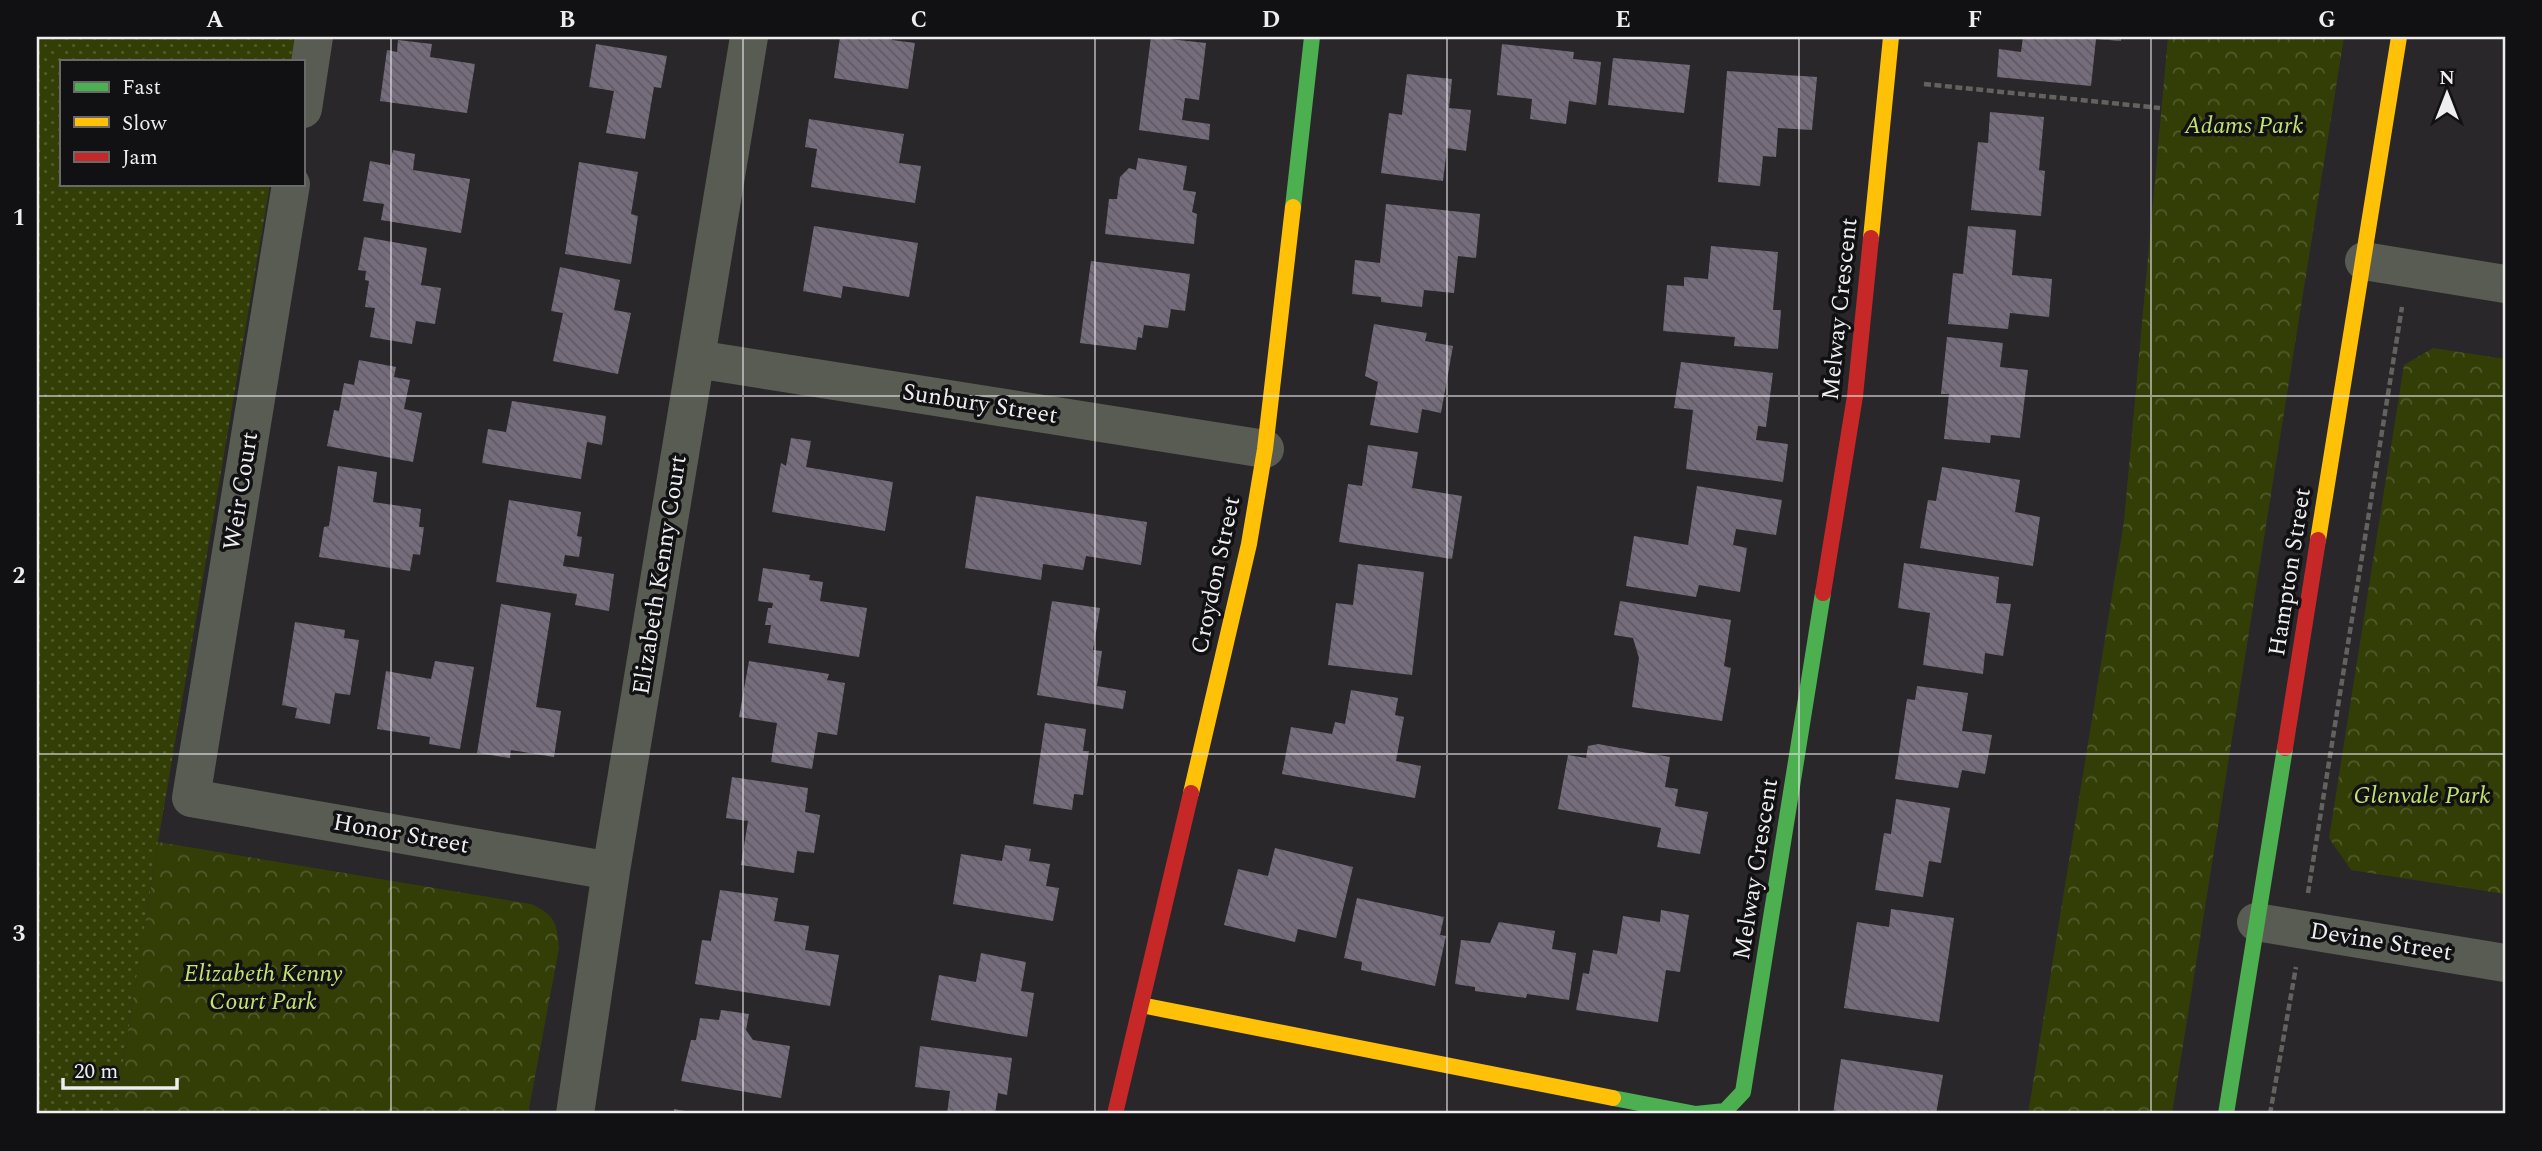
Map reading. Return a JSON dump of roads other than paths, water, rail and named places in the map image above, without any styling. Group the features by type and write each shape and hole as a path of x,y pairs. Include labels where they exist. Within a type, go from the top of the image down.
{"street":[{"path":"304,102 314,37"},
{"name":"Elizabeth Kenny Court","path":"575,1114 611,871 749,37"},
{"name":"Croydon Street","path":"1115,1114 1249,544 1265,449 1312,37"},
{"name":"Melway Crescent","path":"1141,1004 1696,1114 1725,1111 1743,1092 1855,396 1891,37"},
{"name":"Hampton Street","path":"2225,1114 2399,37"},
{"name":"Weir Court","path":"191,798 291,186"},
{"path":"2364,261 2505,284"},
{"name":"Sunbury Street","path":"696,359 1265,449"},
{"name":"Honor Street","path":"191,798 611,871"},
{"name":"Devine Street","path":"2256,922 2505,963"}],"park label":[{"name":"Adams Park","path":"2244,126"},
{"name":"Glenvale Park","path":"2422,796"},
{"name":"Elizabeth Kenny Court Park","path":"263,988"}]}
